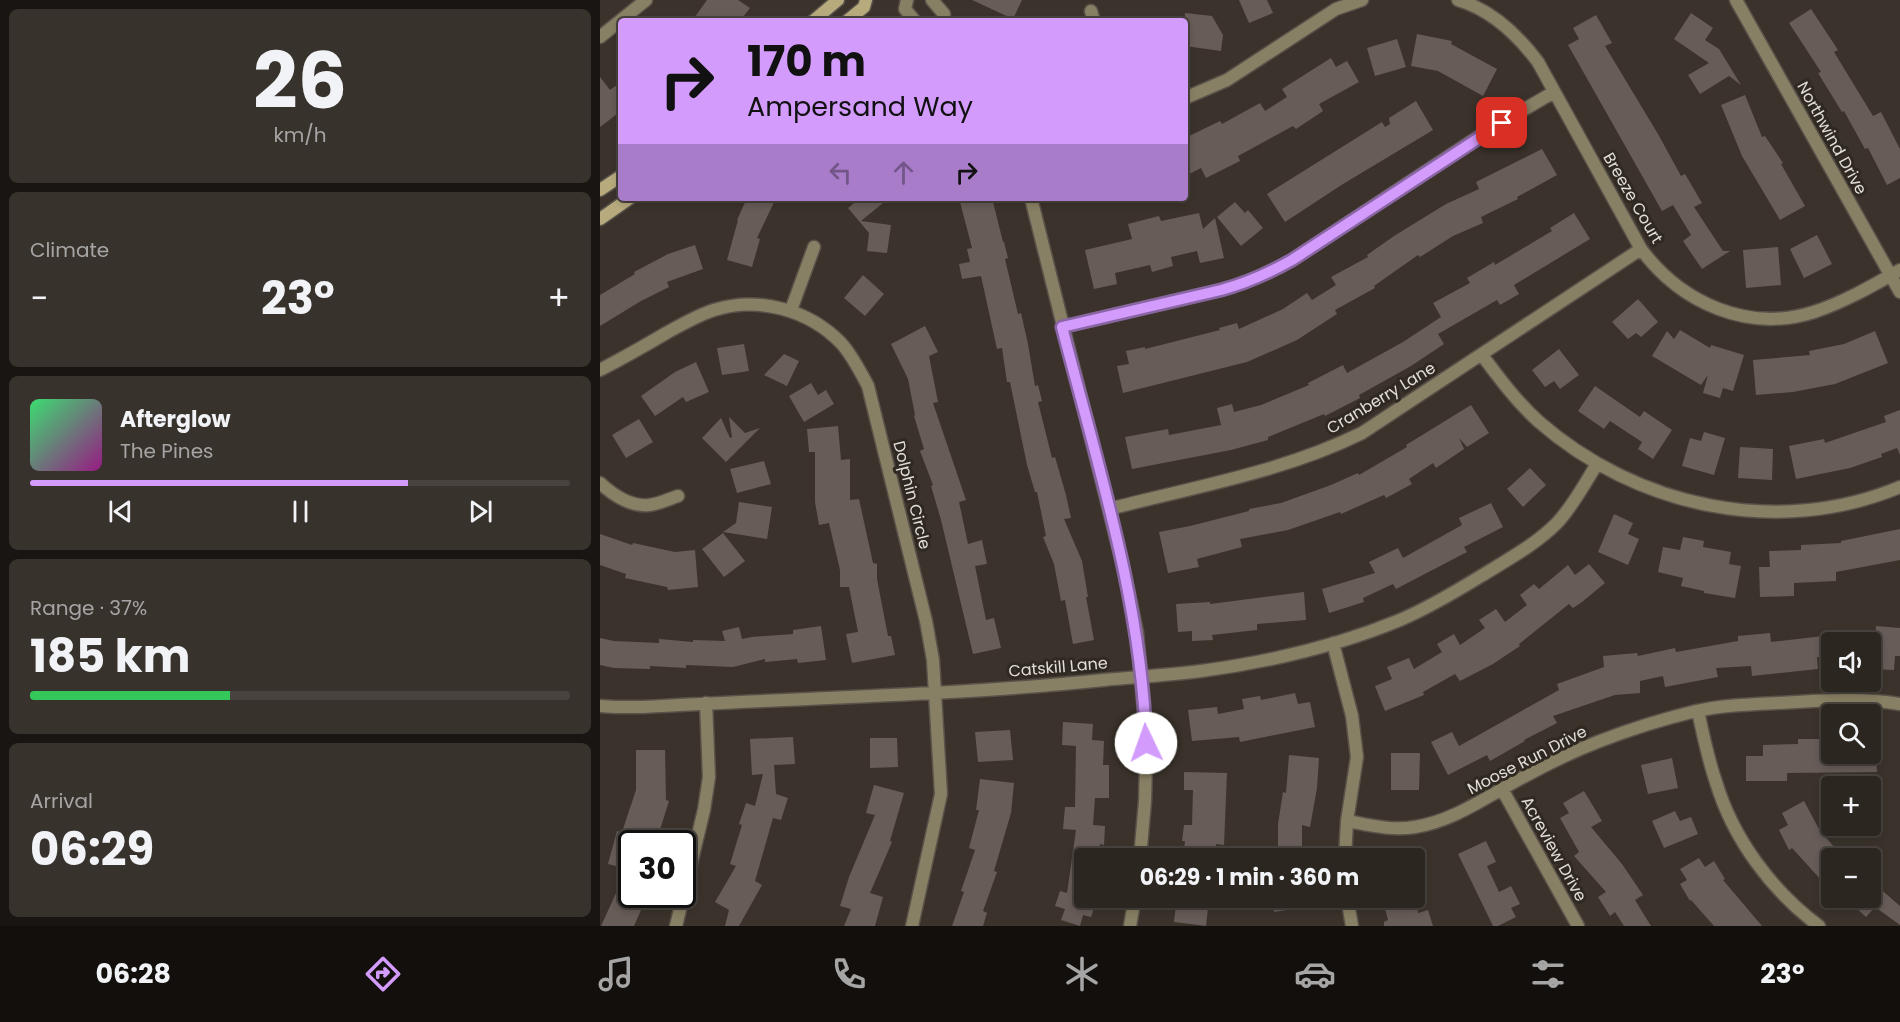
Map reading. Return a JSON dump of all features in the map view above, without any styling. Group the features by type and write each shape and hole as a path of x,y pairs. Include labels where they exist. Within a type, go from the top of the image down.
{"main road":[{"path":"817,18 838,0"},
{"path":"851,18 864,7 866,0"},
{"path":"600,190 618,178"},
{"path":"600,219 626,201"}],"street":[{"path":"624,18 646,0"},
{"path":"907,0 905,9 912,18"},
{"path":"932,0 944,14 943,18"},
{"path":"1188,97 1227,80 1333,4 1362,0"},
{"name":"Breeze Court","path":"1458,0 1473,2 1521,40 1538,62 1641,249 1653,265 1687,294 1735,315 1760,319 1786,318 1812,313 1837,304 1895,273"},
{"name":"Northwind Drive","path":"1738,1 1895,273 1900,292"},
{"path":"600,38 618,23"},
{"path":"1062,327 1221,290 1247,283 1267,274 1292,260 1484,133 1554,92"},
{"path":"1032,201 1132,603 1138,641 1145,724 1145,801 1141,848"},
{"path":"790,310 814,247"},
{"name":"Cranberry Lane","path":"1109,509 1271,468 1307,457 1362,433 1641,249"},
{"name":"Dolphin Circle","path":"600,370 690,320 715,309 738,305 762,305 790,310 808,317 826,329 842,344 868,386 926,621 933,660 941,794 912,926"},
{"path":"1482,355 1506,387 1536,419 1568,445 1598,464 1649,490 1722,508 1793,511 1829,508 1860,501 1900,487"},
{"name":"Catskill Lane","path":"600,706 643,707 1040,687 1199,671 1243,664 1333,643 1399,620 1428,607 1537,540 1557,522 1598,464"},
{"path":"600,483 610,492 627,501 648,505 678,496"},
{"path":"1333,643 1352,716 1356,747 1355,776 1347,821 1346,848"},
{"name":"Moose Run Drive","path":"1347,821 1387,828 1412,828 1431,824 1450,817 1556,760 1600,741 1649,724 1698,711 1746,705 1827,700 1877,700 1900,704"},
{"path":"676,926 708,786 706,703"},
{"path":"1698,711 1716,784 1742,840 1775,886 1819,926"},
{"name":"Acreview Drive","path":"1502,789 1578,926"},
{"path":"1130,926 1133,908"},
{"path":"1349,908 1352,926"}],"building":[{"path":"707,0 738,0 750,8 742,18 694,18"},
{"path":"972,0 1022,0 1013,18"},
{"path":"1239,0 1267,0 1273,13 1249,23"},
{"path":"1811,9 1838,50 1834,52 1873,116 1881,112 1900,149 1900,178 1887,185 1868,148 1865,149 1844,111 1842,112 1818,73 1821,72 1789,23"},
{"path":"1185,13 1212,16 1223,35 1221,51 1188,46 1188,18 1185,18"},
{"path":"1691,13 1713,28 1705,40 1719,49 1741,85 1729,76 1700,94 1688,75 1709,63 1674,39"},
{"path":"1596,15 1612,43 1605,46 1681,176 1685,174 1702,203 1694,207 1723,251 1730,251 1702,269 1683,241 1691,235 1673,205 1662,211 1568,45 1579,39 1573,28"},
{"path":"1417,34 1452,41 1451,44 1497,69 1483,96 1438,71 1411,66"},
{"path":"1397,39 1406,67 1375,76 1367,48"},
{"path":"1331,58 1336,67 1347,61 1359,82 1319,104 1323,111 1296,129 1293,126 1238,156 1240,161 1206,178 1201,168 1188,174 1188,137 1220,121 1222,124 1260,103 1265,111 1287,97 1282,89"},
{"path":"600,77 610,90 618,84 618,113 600,127"},
{"path":"1745,95 1762,137 1765,136 1783,163 1781,164 1805,206 1780,220 1742,156 1721,105"},
{"path":"1416,101 1433,130 1285,222 1267,194 1382,122 1385,127 1390,124 1389,118"},
{"path":"1542,149 1557,175 1517,197 1518,199 1481,217 1483,223 1453,236 1420,257 1418,255 1374,286 1375,288 1335,310 1337,314 1297,340 1247,362 1123,393 1117,366 1129,364 1126,351 1145,347 1145,349 1220,330 1219,328 1237,323 1239,329 1283,309 1307,293 1312,300 1336,285 1331,277 1368,257 1367,255 1394,236 1446,204 1479,189 1476,182"},
{"path":"746,201 775,201 757,238 760,239 752,267 727,260 737,220"},
{"path":"856,201 885,201 861,221 891,225 887,253 867,251 869,233 848,208"},
{"path":"960,201 993,201 1008,258 1005,259 1018,314 1021,313 1035,386 1038,385 1042,401 1038,402 1052,458 1055,457 1066,495 1071,518 1064,519 1082,561 1094,640 1073,644 1065,600 1061,601 1054,564 1043,537 1046,536 1037,492 1035,492 1027,465 1010,382 1007,382 1002,348 997,349 981,276 962,279 959,264 970,262 967,249 972,248"},
{"path":"1235,202 1245,213 1248,210 1263,228 1241,246 1217,217"},
{"path":"1199,213 1203,229 1215,218 1224,258 1200,263 1197,251 1171,257 1173,266 1152,272 1150,265 1115,273 1117,284 1094,289 1085,250 1132,239 1128,224 1159,216 1161,221"},
{"path":"1574,213 1590,239 1514,285 1519,294 1500,305 1497,300 1438,334 1444,344 1411,366 1359,395 1360,398 1325,416 1324,414 1268,437 1268,440 1231,450 1132,469 1125,437 1168,429 1169,435 1221,425 1217,408 1232,404 1234,412 1261,405 1309,385 1308,383 1343,365 1347,373 1403,342 1441,317 1433,303 1470,283 1467,278 1494,262 1495,265 1552,231 1550,228"},
{"path":"1817,235 1832,264 1804,278 1790,249"},
{"path":"695,245 703,269 667,282 669,287 600,326 600,295 635,274 634,272 668,254"},
{"path":"1778,247 1781,285 1746,288 1743,250"},
{"path":"863,275 884,294 865,316 844,298"},
{"path":"1638,299 1658,322 1641,337 1636,333 1628,339 1612,322"},
{"path":"925,326 938,352 929,356 938,402 933,403 966,500 959,502 968,544 982,540 987,564 975,566 986,620 994,618 1001,648 973,654 931,486 933,485 920,451 924,449 914,416 908,379 891,344"},
{"path":"1680,330 1710,348 1711,345 1744,355 1733,391 1723,388 1720,398 1703,393 1708,375 1701,385 1652,356 1667,331 1674,339"},
{"path":"1875,331 1888,363 1835,384 1793,392 1756,395 1753,360 1810,355 1809,351 1844,344"},
{"path":"744,344 749,371 722,375 717,348"},
{"path":"1559,349 1579,375 1560,389 1554,381 1545,387 1532,370"},
{"path":"784,354 799,361 787,386 764,375"},
{"path":"696,362 709,392 686,402 683,397 655,416 641,396 675,372"},
{"path":"811,383 818,395 826,390 834,404 804,422 789,396"},
{"path":"1595,386 1640,417 1644,411 1672,430 1653,459 1638,449 1642,442 1610,421 1604,429 1578,411"},
{"path":"1471,405 1489,433 1467,447 1459,438 1464,449 1436,468 1433,463 1409,479 1412,484 1386,498 1384,495 1341,514 1340,512 1288,530 1240,539 1242,547 1197,559 1199,567 1168,573 1159,532 1281,503 1358,473 1359,475"},
{"path":"1900,410 1900,455 1897,448 1881,454 1882,457 1850,468 1796,479 1789,446 1824,439 1825,443 1886,422 1884,416"},
{"path":"729,417 745,433 760,428 726,462 702,438 721,418 730,438 732,437"},
{"path":"639,419 653,442 626,458 612,435"},
{"path":"838,426 841,460 850,459 850,500 859,499 873,563 877,564 877,579 888,636 891,636 895,655 852,663 846,634 858,632 849,587 840,587 840,570 829,523 819,525 815,502 815,452 809,452 807,429"},
{"path":"1704,432 1725,438 1714,475 1682,466 1690,438 1701,441"},
{"path":"1740,447 1773,449 1772,480 1738,478"},
{"path":"764,461 771,484 737,493 730,469"},
{"path":"1530,468 1546,485 1523,507 1507,489"},
{"path":"739,502 772,507 767,539 723,532 736,523"},
{"path":"1491,503 1503,527 1464,547 1467,552 1396,589 1393,584 1363,598 1364,602 1329,613 1322,589 1375,573 1369,562 1398,548 1403,558 1462,525 1459,518"},
{"path":"1614,514 1633,523 1628,534 1639,539 1628,565 1598,552"},
{"path":"1900,529 1900,560 1836,572 1836,581 1794,583 1794,596 1760,597 1759,567 1770,567 1769,551 1801,550 1801,545 1841,543 1841,541"},
{"path":"723,533 745,561 724,577 702,549"},
{"path":"600,534 632,545 633,543 675,552 695,550 698,587 668,590 667,587 625,578 626,574 600,565"},
{"path":"1683,537 1704,541 1703,547 1731,552 1729,564 1741,566 1735,598 1704,593 1704,591 1681,586 1683,578 1658,572 1663,547 1680,550"},
{"path":"1589,564 1605,583 1582,602 1573,608 1569,604 1519,644 1520,646 1493,664 1460,681 1455,674 1423,692 1424,695 1385,711 1375,686 1392,679 1387,667 1409,658 1414,669 1442,652 1437,644 1454,634 1460,645 1485,628 1479,620 1496,609 1505,622 1527,605 1520,595 1534,584 1539,589 1568,565 1575,575"},
{"path":"1304,592 1306,620 1257,624 1257,630 1212,635 1213,640 1192,641 1192,631 1178,632 1176,604 1210,602 1210,604"},
{"path":"821,626 826,660 798,663 797,659 765,662 765,659 733,667 686,665 686,668 650,666 650,669 614,668 600,665 600,638 614,641 659,643 659,639 693,642 693,640 725,641 722,631 739,627 742,639 793,634 793,630"},
{"path":"1876,626 1900,628 1900,656 1895,656 1894,670 1881,669 1881,632 1876,632"},
{"path":"1770,633 1771,642 1821,636 1821,657 1817,657 1818,669 1752,676 1751,666 1716,668 1718,677 1665,687 1663,676 1640,681 1640,693 1615,695 1553,716 1557,723 1490,761 1487,755 1448,775 1431,742 1452,732 1459,746 1559,690 1557,684 1604,667 1603,656 1637,653 1638,656 1675,648 1676,652 1738,641 1738,636"},
{"path":"1295,693 1298,704 1310,702 1315,727 1240,742 1239,737 1192,741 1188,710 1217,707 1218,714 1244,709 1242,699 1260,696 1261,700"},
{"path":"1063,722 1093,724 1092,740 1104,741 1103,765 1109,765 1109,798 1095,798 1093,825 1105,826 1104,845 1100,844 1099,848 1074,848 1074,908 1094,908 1091,917 1083,915 1080,926 1061,920 1065,909 1055,906 1060,891 1067,893 1076,830 1063,829 1065,807 1075,807 1076,746 1062,745"},
{"path":"1010,730 1013,760 978,762 975,732"},
{"path":"793,737 795,764 774,765 776,794 788,798 781,820 773,818 755,881 762,885 739,926 725,926 729,910 715,902 736,866 730,864 742,825 739,824 746,803 755,806 763,774 752,775 750,739"},
{"path":"870,738 897,738 898,767 870,768"},
{"path":"1798,739 1820,739 1821,764 1877,764 1877,772 1787,773 1787,781 1746,781 1746,756 1763,756 1763,745 1798,744"},
{"path":"636,750 665,750 666,800 669,801 660,830 623,830 636,790"},
{"path":"1391,753 1420,753 1419,790 1391,790"},
{"path":"1289,755 1319,758 1317,788 1310,827 1302,825 1302,848 1278,848 1278,824 1283,792 1286,793"},
{"path":"1672,758 1678,788 1648,794 1641,765"},
{"path":"1184,772 1227,773 1224,845 1216,844 1215,848 1184,848 1185,841 1182,841 1184,825 1192,825 1193,790 1184,790"},
{"path":"980,779 1014,783 1011,813 994,871 997,872 983,911 987,913 983,926 952,926 975,850 969,848 979,810 976,810"},
{"path":"874,785 904,793 890,841 892,842 870,893 883,897 875,926 844,926 851,909 840,906 849,877 875,815 866,813"},
{"path":"1584,791 1602,821 1591,827 1622,864 1643,895 1635,900 1651,926 1624,926 1615,912 1610,916 1598,897 1606,892 1574,856 1579,852 1560,818 1569,813 1563,803"},
{"path":"1804,801 1821,836 1824,836 1835,848 1821,848 1821,880 1792,848 1789,850 1779,830 1788,825 1782,813"},
{"path":"1675,811 1680,821 1691,817 1698,834 1664,848 1652,821"},
{"path":"618,831 618,867 608,864"},
{"path":"1486,841 1496,862 1487,866 1499,892 1511,886 1520,904 1511,908 1516,917 1498,926 1493,926 1458,854"},
{"path":"1699,858 1705,867 1714,861 1725,879 1723,880 1762,926 1714,926 1690,901 1680,884 1687,880 1680,869"},
{"path":"618,889 618,908 642,908 634,926 601,926"},
{"path":"1881,890 1900,906 1900,925 1876,908 1881,908"},
{"path":"1176,908 1208,908 1206,926 1174,922"},
{"path":"1273,908 1300,908 1274,912"},
{"path":"1385,908 1418,908 1418,913 1428,910 1433,926 1384,926 1384,922 1388,920"},
{"path":"1856,908 1874,908 1866,917"}],"route":[{"path":"1146,743 1137,632 1132,603 1062,327 1221,290 1247,283 1267,274 1502,123"}]}
